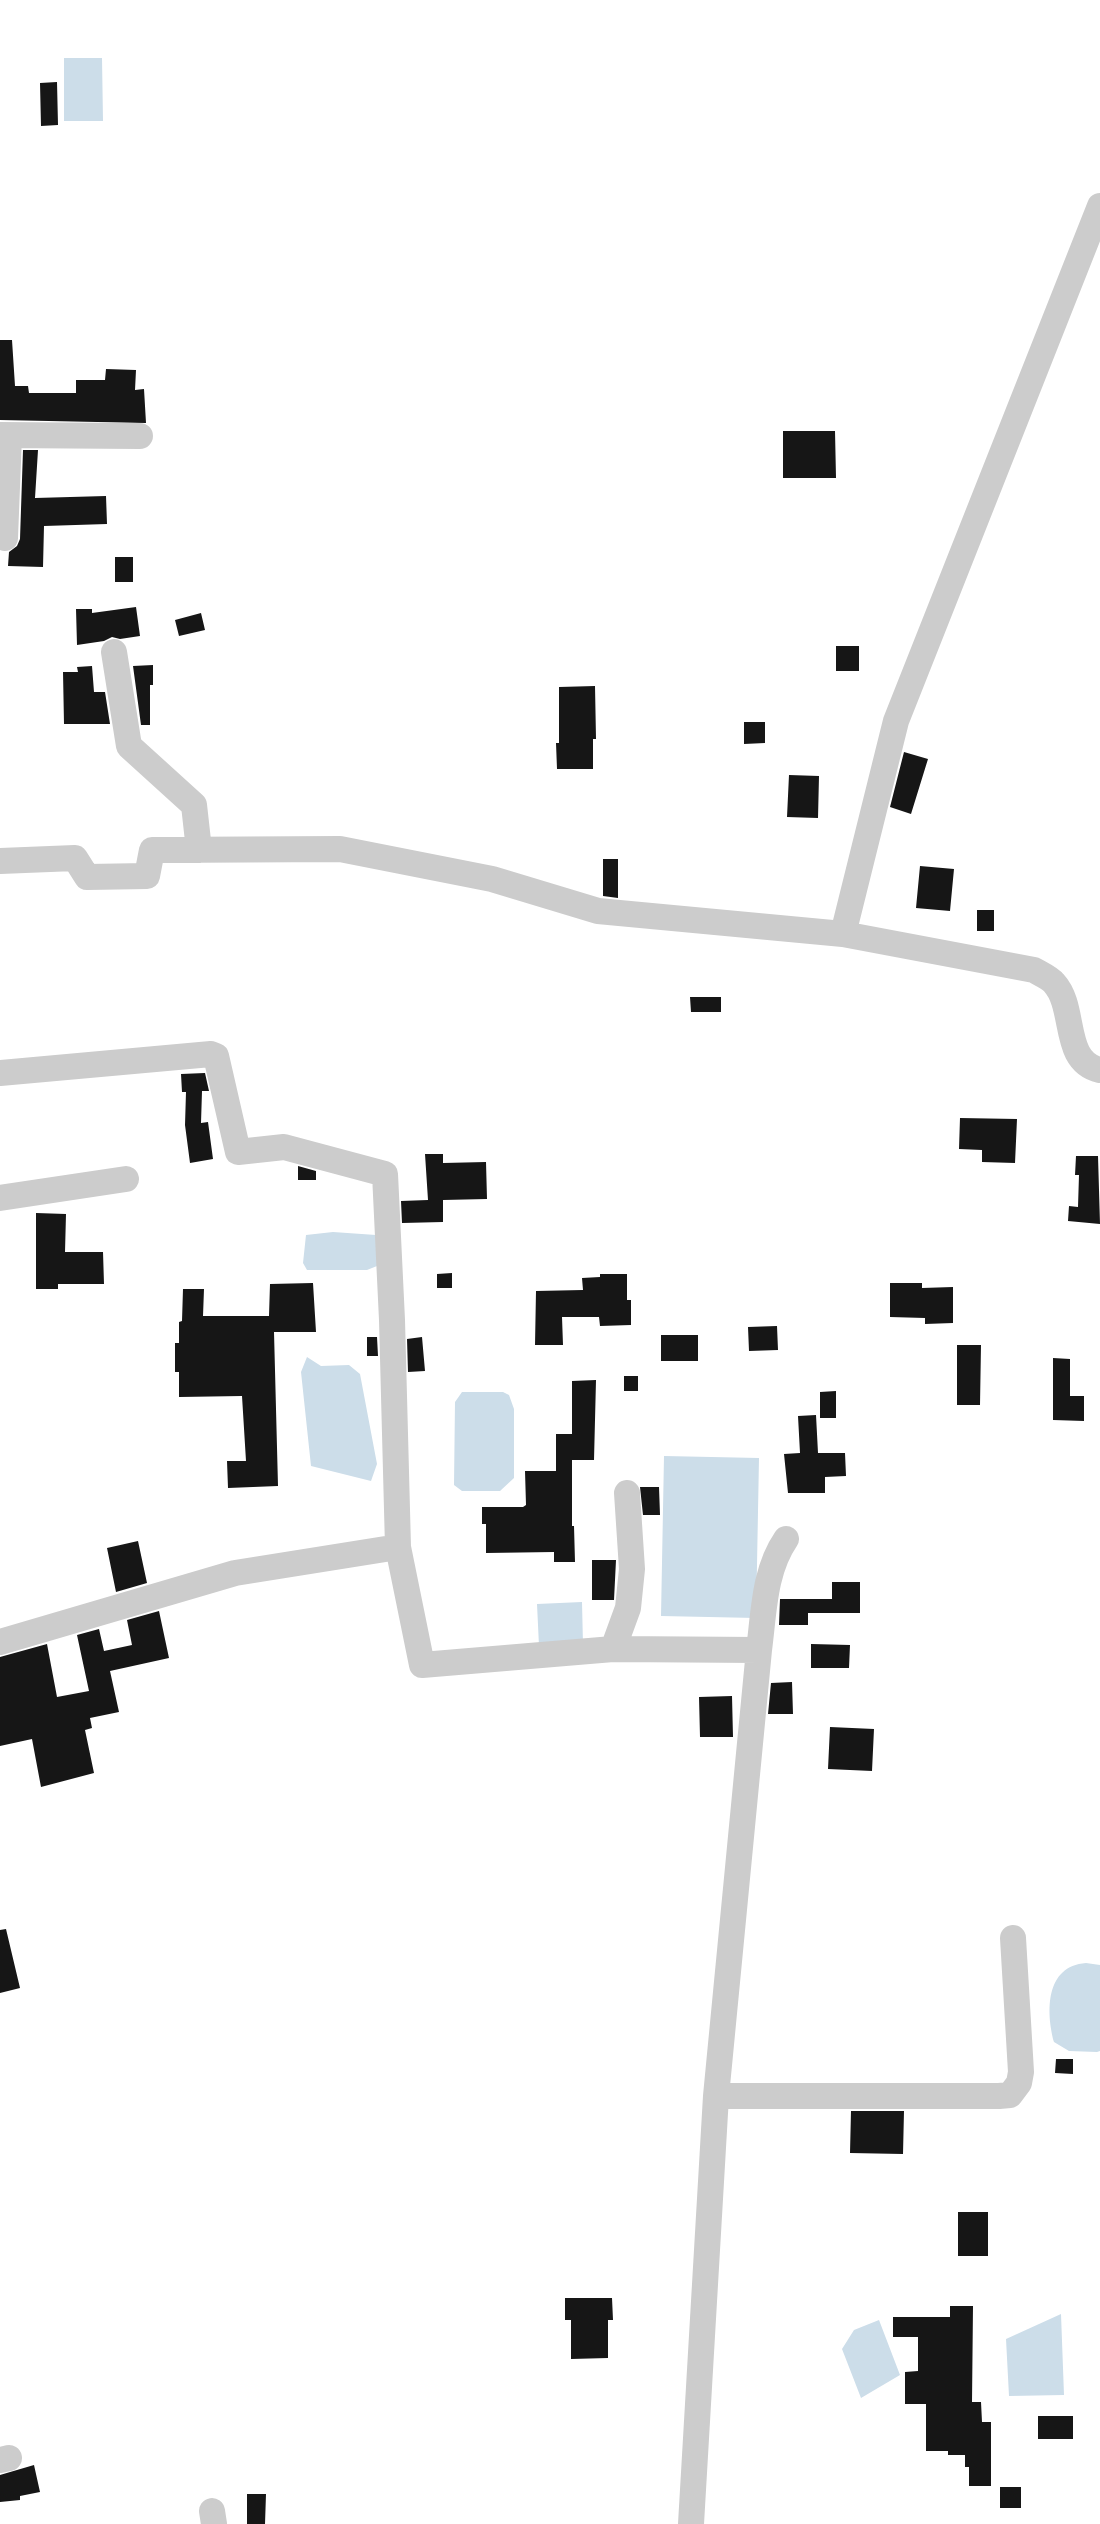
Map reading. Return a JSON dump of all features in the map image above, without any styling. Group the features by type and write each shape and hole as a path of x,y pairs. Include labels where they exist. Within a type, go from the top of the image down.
{"street":[{"path":"843,934 896,721 1100,206"},
{"path":"4,538 5,435 140,436"},
{"path":"114,652 129,746 195,805 199,850"},
{"path":"0,861 75,858 87,877 147,876 152,850 340,849 492,879 598,911 843,934 1034,970 1054,982 1064,999 1075,1051 1091,1068 1100,1070"},
{"path":"0,1073 211,1054 216,1056 238,1152 284,1147 385,1174 392,1320 398,1547 422,1665 613,1649 759,1650"},
{"path":"0,1198 126,1179"},
{"path":"613,1649 628,1608 632,1569 627,1493"},
{"path":"691,2524 716,2097 759,1650 769,1574 776,1554 786,1539"},
{"path":"0,1642 235,1573 398,1547"},
{"path":"716,2097 999,2097 1010,2095 1019,2083 1021,2072 1013,1938"}],"water":[{"path":"64,58 102,58 103,121 64,121"},
{"path":"333,1232 376,1235 377,1266 367,1270 307,1270 303,1263 306,1235"},
{"path":"307,1357 321,1366 349,1365 360,1374 377,1464 371,1481 311,1466 301,1372"},
{"path":"462,1392 503,1392 509,1395 514,1409 514,1478 500,1491 462,1491 454,1485 455,1402"},
{"path":"664,1456 759,1458 756,1618 661,1616"},
{"path":"582,1602 583,1645 539,1646 537,1604"},
{"path":"1086,1963 1100,1965 1100,2051 1097,2052 1069,2051 1054,2042 1051,2030 1050,2005 1056,1981 1063,1972 1073,1966"},
{"path":"1061,2314 1064,2395 1009,2396 1006,2339"},
{"path":"879,2320 900,2375 861,2398 842,2349 854,2330"}],"building":[{"path":"57,82 58,125 41,126 40,83"},
{"path":"0,340 12,340 15,386 28,386 29,393 76,393 76,380 105,380 106,369 136,370 135,390 144,389 146,423 0,420"},
{"path":"783,431 835,431 836,478 783,478"},
{"path":"23,450 38,450 35,498 106,496 107,524 44,526 43,567 8,566 9,552 17,546 20,539"},
{"path":"115,557 133,557 133,582 115,582"},
{"path":"136,607 140,636 120,639 112,637 104,641 77,645 76,609 92,609 92,613"},
{"path":"201,613 205,630 179,636 175,620"},
{"path":"836,646 859,646 859,671 836,671"},
{"path":"153,665 153,685 150,685 150,725 141,725 133,666"},
{"path":"92,666 94,692 105,692 110,724 64,724 63,672 78,672 77,667"},
{"path":"595,686 596,739 593,739 593,769 557,769 559,687"},
{"path":"744,722 765,722 765,743 744,744"},
{"path":"904,752 928,759 911,814 890,807"},
{"path":"789,775 819,776 818,818 787,817"},
{"path":"603,859 618,859 618,898 603,896"},
{"path":"920,866 954,869 950,911 916,908"},
{"path":"977,910 994,910 994,931 977,931"},
{"path":"690,997 721,997 721,1012 691,1012"},
{"path":"205,1073 209,1091 202,1091 201,1123 208,1122 213,1159 190,1163 185,1125 186,1092 182,1092 181,1074"},
{"path":"960,1118 1017,1119 1015,1163 982,1162 982,1150 959,1149"},
{"path":"425,1154 443,1154 443,1163 486,1162 487,1199 443,1200 443,1222 402,1223 401,1201 428,1200"},
{"path":"1076,1156 1098,1156 1100,1224 1068,1221 1069,1206 1078,1207 1079,1175 1075,1175"},
{"path":"298,1166 316,1171 316,1180 298,1180"},
{"path":"36,1213 66,1214 65,1252 103,1252 104,1284 58,1284 58,1289 36,1289"},
{"path":"452,1273 452,1288 437,1288 437,1274"},
{"path":"600,1274 627,1274 627,1300 631,1300 631,1325 600,1326 599,1317 562,1317 563,1345 535,1345 536,1291 583,1290 582,1278 600,1277"},
{"path":"313,1283 316,1332 274,1332 278,1486 228,1488 227,1461 246,1461 242,1396 179,1397 179,1372 175,1372 175,1343 179,1343 183,1289 204,1289 203,1316 269,1316 270,1284"},
{"path":"890,1283 922,1283 922,1288 953,1287 953,1323 925,1324 925,1318 890,1317"},
{"path":"777,1326 778,1350 749,1351 748,1327"},
{"path":"661,1335 698,1335 698,1361 661,1361"},
{"path":"367,1337 377,1337 378,1356 367,1356"},
{"path":"422,1337 425,1371 408,1372 407,1339"},
{"path":"957,1345 981,1345 980,1405 957,1405"},
{"path":"1053,1358 1070,1359 1070,1396 1084,1396 1084,1421 1053,1420"},
{"path":"624,1376 638,1376 638,1391 624,1391"},
{"path":"596,1380 594,1460 572,1460 572,1526 574,1526 575,1562 554,1562 554,1552 486,1553 486,1524 482,1524 482,1507 523,1507 526,1505 525,1471 556,1471 556,1434 572,1434 572,1381"},
{"path":"836,1391 836,1418 820,1418 820,1392"},
{"path":"816,1415 818,1453 845,1453 846,1476 825,1477 825,1493 788,1493 784,1454 800,1453 798,1416"},
{"path":"640,1487 659,1487 660,1515 643,1515"},
{"path":"138,1541 147,1583 116,1592 107,1548"},
{"path":"592,1560 616,1560 614,1600 592,1600"},
{"path":"832,1582 860,1582 860,1613 808,1613 808,1625 779,1625 780,1599 832,1599"},
{"path":"159,1611 169,1658 110,1671 119,1712 90,1718 92,1728 85,1730 94,1773 41,1787 32,1739 0,1746 0,1657 47,1644 57,1697 89,1691 77,1635 99,1629 104,1651 132,1645 127,1620"},
{"path":"811,1644 850,1645 849,1668 811,1668"},
{"path":"792,1682 793,1714 768,1714 771,1683"},
{"path":"732,1696 733,1737 700,1737 699,1697"},
{"path":"830,1727 874,1729 872,1771 828,1769"},
{"path":"6,1929 20,1988 0,1993 0,1930"},
{"path":"1056,2059 1073,2059 1073,2074 1055,2073"},
{"path":"851,2111 904,2111 903,2154 850,2153"},
{"path":"958,2212 988,2212 988,2256 958,2256"},
{"path":"565,2298 612,2298 613,2320 608,2320 608,2358 571,2359 571,2320 565,2320"},
{"path":"950,2306 973,2306 972,2402 981,2402 982,2422 991,2422 991,2486 969,2486 969,2467 965,2467 965,2455 948,2455 948,2451 926,2451 926,2404 905,2404 905,2372 918,2371 918,2337 893,2337 893,2317 950,2317"},
{"path":"1038,2416 1073,2416 1073,2439 1038,2439"},
{"path":"34,2465 40,2492 20,2496 20,2500 0,2502 0,2475"},
{"path":"1000,2487 1021,2487 1021,2508 1000,2508"},
{"path":"247,2494 266,2494 265,2524 247,2524"}]}
